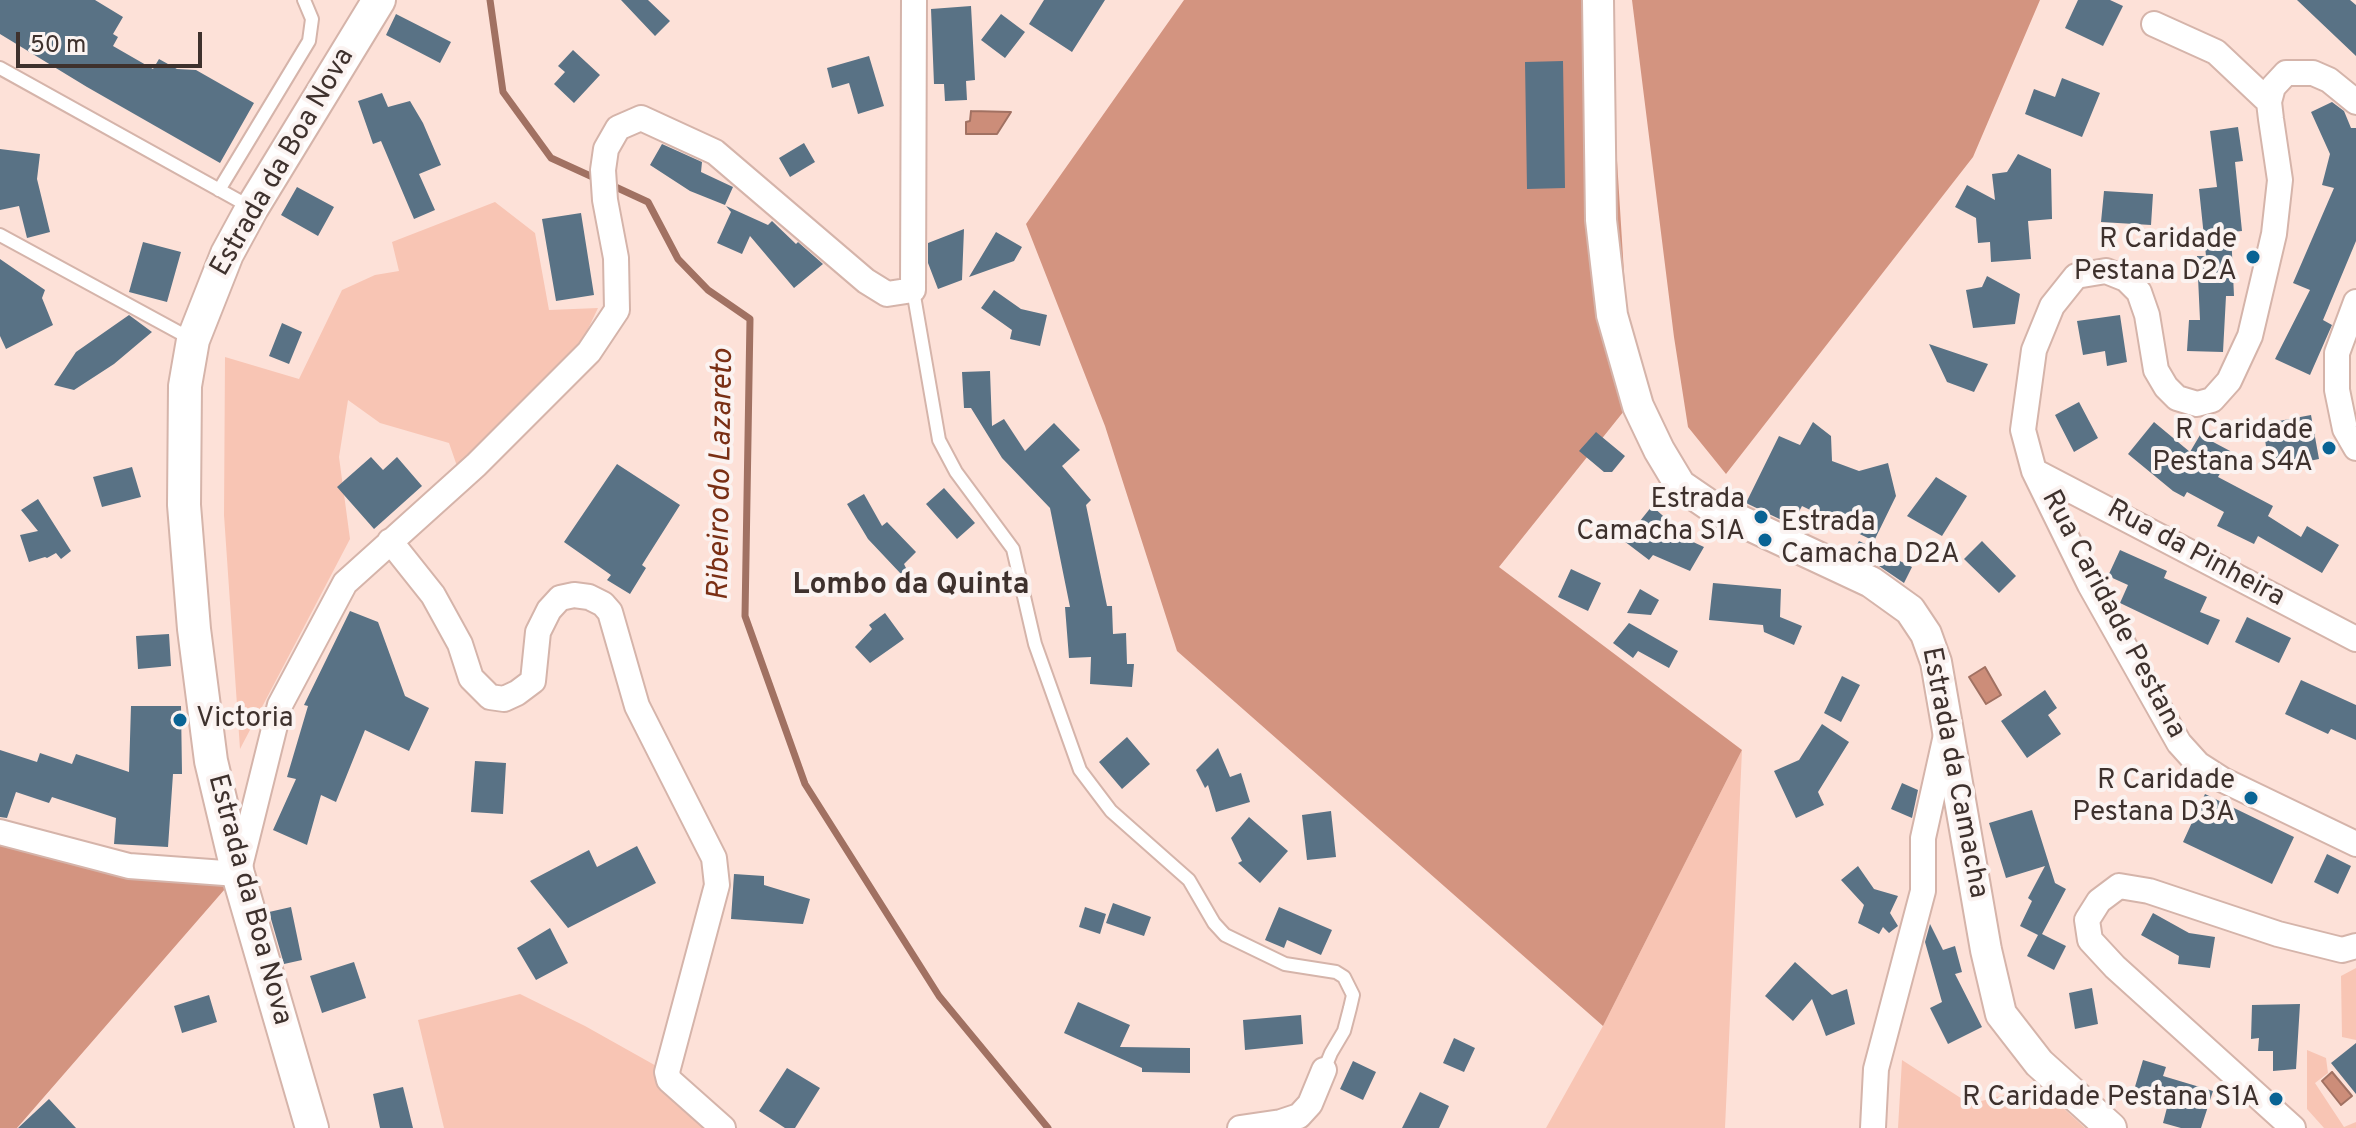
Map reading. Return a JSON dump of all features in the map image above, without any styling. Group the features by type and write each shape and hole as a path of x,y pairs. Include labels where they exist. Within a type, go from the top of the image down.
{"main road":[{"name":"Estrada da Boa Nova","path":"312,1128 238,874 211,761 194,629 184,505 185,386 193,340 227,254 379,0"}],"street":[{"path":"0,832 129,866 238,874 280,705 345,583 476,465 589,352 617,310 616,258 605,200 603,170 606,149 618,128 641,118 715,152 866,281 887,294 913,290 914,0"},
{"name":"Estrada da Camacha","path":"1598,0 1601,220 1612,315 1638,406 1680,485 1715,509 1871,582 1910,610 1926,634 1936,662 1986,950 2001,1014 2039,1063 2111,1128"},
{"path":"2154,24 2216,52 2269,102 2273,87 2286,73 2298,72 2313,73 2329,80 2356,102"},
{"name":"Rua Caridade Pestana","path":"2269,102 2280,180 2274,234 2250,336 2229,381 2212,400 2197,404 2177,398 2156,370 2147,315 2139,292 2126,279 2106,271 2076,276 2052,306 2034,350 2023,430 2034,471 2090,585 2179,743 2198,764 2223,780 2356,844"},
{"path":"2356,302 2337,353 2337,390 2345,429 2356,448"},
{"name":"Rua da Pinheira","path":"2034,471 2356,639"},
{"path":"390,541 410,563 448,618 471,678 490,697 504,699 533,681 538,632 549,610 560,598 574,595 589,597 603,604 610,612 637,706 714,858 717,885 667,1072 669,1080 723,1128"},
{"path":"1873,1128 1876,1069 1923,891 1923,838 1948,725"},
{"path":"2293,1128 2115,967 2090,940 2087,920 2099,901 2119,886 2149,891 2316,944 2342,950 2356,946"},
{"path":"1240,1128 1299,1116 1310,1104 1324,1070"}],"lane":[{"path":"219,190 309,41 312,19 304,0"},
{"path":"0,68 252,208"},
{"path":"0,235 193,340"},
{"path":"913,290 939,440 956,472 1013,549 1035,644 1080,770 1111,811 1189,880 1214,923 1225,935 1285,964 1336,972 1344,977 1353,995 1344,1031 1324,1070"}],"shaded area":[{"path":"1184,0 1607,0 1632,401 1499,567 1742,750 1603,1026 1177,651 1105,426 1026,224"},
{"path":"1632,0 2040,0 1973,157 1726,474 1688,427"},
{"path":"971,111 1011,112 997,134 966,134 966,122 970,121"},
{"path":"495,202 535,233 549,310 598,308 576,354 457,466 449,443 380,423 348,400 339,457 350,539 240,749 224,515 225,357 299,379 342,290 375,275 399,271 392,242"},
{"path":"1985,667 2001,695 1986,704 1969,677"},
{"path":"1742,750 1725,1128 1546,1128 1603,1026"},
{"path":"0,832 238,874 17,1128 0,1128"},
{"path":"2356,968 2356,1040 2342,1037 2341,976"},
{"path":"520,994 667,1072 719,1128 444,1128 418,1020"},
{"path":"2307,1050 2326,1058 2328,1073 2315,1083 2344,1127 2356,1122 2356,1128 2324,1128 2307,1109"},
{"path":"1902,1060 1970,1104 2039,1086 2085,1128 1898,1128"},
{"path":"2332,1072 2352,1096 2341,1105 2322,1081"}],"building":[{"path":"0,0 95,0 123,17 113,34 118,37 113,46 153,69 159,59 177,69 196,70 254,103 220,163 0,34"},
{"path":"621,0 648,0 670,21 655,36"},
{"path":"1044,0 1105,0 1072,52 1029,24"},
{"path":"2078,0 2110,0 2123,6 2103,46 2065,28"},
{"path":"2297,0 2350,0 2356,5 2356,56"},
{"path":"971,6 975,80 966,81 967,100 945,101 944,84 934,84 931,9"},
{"path":"396,14 451,42 440,63 386,35"},
{"path":"1001,14 1025,32 1005,58 981,40"},
{"path":"573,50 600,75 574,103 554,84 565,72 558,66"},
{"path":"869,56 884,106 858,114 849,83 832,88 827,68"},
{"path":"1563,61 1565,188 1527,189 1525,62"},
{"path":"2062,78 2100,93 2082,137 2025,114 2034,89 2055,97"},
{"path":"382,93 388,107 410,101 441,165 419,174 435,210 414,219 381,141 373,144 358,101"},
{"path":"2332,102 2344,111 2351,128 2356,128 2356,241 2323,320 2332,325 2310,375 2275,359 2310,290 2293,283 2334,188 2322,185 2330,154 2311,112"},
{"path":"2238,127 2243,161 2235,162 2242,231 2231,232 2234,296 2226,296 2223,352 2187,351 2189,320 2200,320 2197,256 2206,256 2199,189 2217,187 2210,131"},
{"path":"804,143 815,162 790,177 779,158"},
{"path":"662,144 702,162 701,172 733,187 725,205 690,191 650,165"},
{"path":"0,149 40,154 37,179 50,232 27,238 19,206 0,210"},
{"path":"2018,154 2051,169 2052,219 2028,221 2031,259 1991,262 1990,242 1978,243 1976,218 1955,207 1967,185 1995,200 1992,174 2007,172"},
{"path":"297,187 334,207 318,236 281,215"},
{"path":"2104,191 2153,194 2151,225 2101,222"},
{"path":"726,206 768,225 772,221 823,264 794,288 750,236 742,254 717,243 731,212"},
{"path":"581,213 594,295 556,301 542,219"},
{"path":"964,229 962,280 938,289 928,263 928,243"},
{"path":"996,232 1022,247 1014,261 969,277"},
{"path":"143,242 181,252 167,302 129,292"},
{"path":"0,259 45,290 42,298 53,325 6,349 0,336"},
{"path":"1987,276 2020,294 2015,324 1973,328 1966,290 1982,287"},
{"path":"994,290 1021,309 1047,315 1040,346 1010,339 1012,330 981,308"},
{"path":"129,315 152,332 114,364 74,390 54,385 76,352"},
{"path":"2120,315 2127,362 2107,366 2105,351 2083,355 2077,321"},
{"path":"282,323 302,332 289,364 269,356"},
{"path":"1929,344 1988,364 1974,392 1947,382"},
{"path":"990,371 992,426 1004,419 1025,451 1054,423 1080,450 1062,466 1091,500 1086,505 1107,606 1112,606 1113,634 1126,633 1127,664 1134,664 1132,687 1090,684 1091,657 1069,658 1065,607 1070,607 1050,508 1002,458 971,408 964,408 962,372"},
{"path":"2079,402 2098,438 2074,452 2055,415"},
{"path":"2311,415 2319,459 2269,469 2263,424"},
{"path":"1813,422 1831,436 1832,461 1859,471 1888,463 1896,496 1874,541 1802,506 1792,525 1746,503 1779,436 1800,445"},
{"path":"2154,422 2190,452 2200,435 2232,452 2218,477 2273,506 2268,516 2301,537 2307,526 2339,545 2322,573 2258,536 2254,544 2217,526 2224,512 2187,492 2184,497 2173,491 2128,454"},
{"path":"1596,432 1625,456 1612,472 1604,472 1579,451"},
{"path":"371,457 383,470 397,457 422,486 374,529 337,487"},
{"path":"617,464 680,505 642,565 646,568 630,594 607,580 611,575 564,542"},
{"path":"132,467 141,497 102,507 93,477"},
{"path":"1936,477 1967,496 1942,536 1907,516"},
{"path":"944,488 975,523 957,539 926,504"},
{"path":"864,494 882,526 887,522 916,552 904,564 907,570 901,574 868,539 847,504"},
{"path":"38,499 71,551 61,559 56,553 29,562 20,535 38,531 21,510"},
{"path":"1652,506 1691,541 1704,547 1690,571 1653,555 1649,560 1624,541"},
{"path":"1859,541 1912,567 1904,583 1852,553"},
{"path":"1982,541 2016,576 1999,593 1964,559"},
{"path":"2120,550 2167,571 2164,578 2207,597 2200,612 2220,620 2208,645 2120,603 2128,585 2108,576"},
{"path":"1571,569 1601,583 1588,611 1558,597"},
{"path":"1713,583 1781,589 1780,617 1802,626 1794,645 1764,632 1763,625 1709,620"},
{"path":"1640,589 1659,600 1651,615 1627,613"},
{"path":"350,611 378,622 405,696 429,708 409,751 365,730 336,802 321,795 307,845 273,830 296,779 287,777 308,706 304,705"},
{"path":"885,613 904,639 870,663 855,647 872,629 869,625"},
{"path":"2247,617 2291,638 2279,663 2235,642"},
{"path":"1629,623 1678,651 1669,668 1638,651 1633,658 1613,643"},
{"path":"169,634 171,666 138,669 136,636"},
{"path":"1842,676 1860,685 1841,722 1824,713"},
{"path":"2301,680 2356,705 2356,740 2331,729 2328,734 2285,714"},
{"path":"2045,690 2057,708 2048,715 2061,734 2027,758 2001,721"},
{"path":"131,706 181,706 182,774 173,774 168,847 114,844 116,818 52,797 49,803 16,792 7,818 0,817 0,750 37,762 40,753 72,764 76,754 129,772"},
{"path":"1822,724 1849,742 1818,792 1824,805 1796,818 1774,771 1799,760"},
{"path":"1127,737 1150,764 1122,789 1099,762"},
{"path":"1218,748 1230,777 1241,773 1250,802 1216,812 1208,785 1205,788 1196,770"},
{"path":"475,761 506,763 503,814 471,812"},
{"path":"1902,783 1918,790 1912,818 1891,809"},
{"path":"2205,794 2294,837 2272,884 2183,842"},
{"path":"2032,810 2055,883 2066,889 2042,934 2066,946 2054,970 2027,956 2038,935 2020,926 2032,901 2028,898 2045,866 2006,878 1989,823"},
{"path":"1331,811 1336,857 1307,860 1302,815"},
{"path":"1249,817 1288,851 1260,883 1238,863 1242,861 1231,838"},
{"path":"637,846 656,883 568,928 530,881 589,850 597,867"},
{"path":"2327,854 2351,866 2338,894 2314,882"},
{"path":"1858,866 1874,889 1898,896 1890,913 1898,926 1889,933 1883,927 1879,934 1858,923 1864,905 1841,880"},
{"path":"734,874 764,876 764,885 810,899 803,924 731,919"},
{"path":"1113,903 1151,917 1144,936 1106,923"},
{"path":"291,907 302,960 284,964 269,912"},
{"path":"1085,907 1106,914 1100,934 1079,927"},
{"path":"1279,907 1332,930 1321,955 1287,940 1284,948 1265,940"},
{"path":"2153,913 2189,933 2215,937 2210,968 2178,964 2179,956 2141,935"},
{"path":"1930,924 1943,950 1955,946 1962,972 1955,974 1982,1027 1948,1044 1930,1008 1942,1002 1925,942"},
{"path":"550,928 568,963 536,980 517,948"},
{"path":"354,962 366,998 322,1013 310,976"},
{"path":"1795,962 1832,995 1847,989 1855,1024 1826,1036 1812,999 1793,1021 1765,996"},
{"path":"2092,988 2098,1024 2075,1029 2069,993"},
{"path":"209,995 217,1022 182,1033 174,1006"},
{"path":"1078,1002 1130,1025 1120,1047 1190,1048 1190,1073 1142,1072 1142,1068 1064,1033"},
{"path":"2300,1004 2296,1069 2273,1071 2273,1051 2258,1051 2259,1038 2251,1039 2252,1005"},
{"path":"1301,1015 1303,1044 1245,1050 1243,1020"},
{"path":"1454,1038 1475,1048 1464,1072 1443,1063"},
{"path":"2356,1043 2356,1094 2331,1063"},
{"path":"2143,1060 2166,1067 2163,1076 2213,1091 2201,1128 2181,1128 2163,1123 2169,1100 2134,1090"},
{"path":"1353,1061 1376,1072 1363,1100 1340,1089"},
{"path":"787,1068 820,1088 795,1128 785,1128 759,1111"},
{"path":"403,1087 413,1128 380,1128 373,1094"},
{"path":"1420,1092 1449,1106 1439,1128 1402,1128"},
{"path":"49,1099 76,1128 18,1128"}],"waterway":[{"name":"Ribeiro do Lazareto","path":"490,0 503,92 551,158 597,179"},
{"name":"Ribeiro do Lazareto","path":"609,184 648,202 678,259 708,290 750,319 745,616 805,784 939,996 1048,1128"}],"place":[{"name":"R Caridade Pestana D2A","path":"2253,257"},
{"name":"R Caridade Pestana S4A","path":"2329,448"},
{"name":"Estrada Camacha S1A","path":"1761,517"},
{"name":"Estrada Camacha D2A","path":"1765,540"},
{"name":"Victoria","path":"180,720"},
{"name":"R Caridade Pestana D3A","path":"2251,798"},
{"name":"R Caridade Pestana S1A","path":"2276,1099"}],"district":[{"name":"Lombo da Quinta","path":"911,587"}]}
